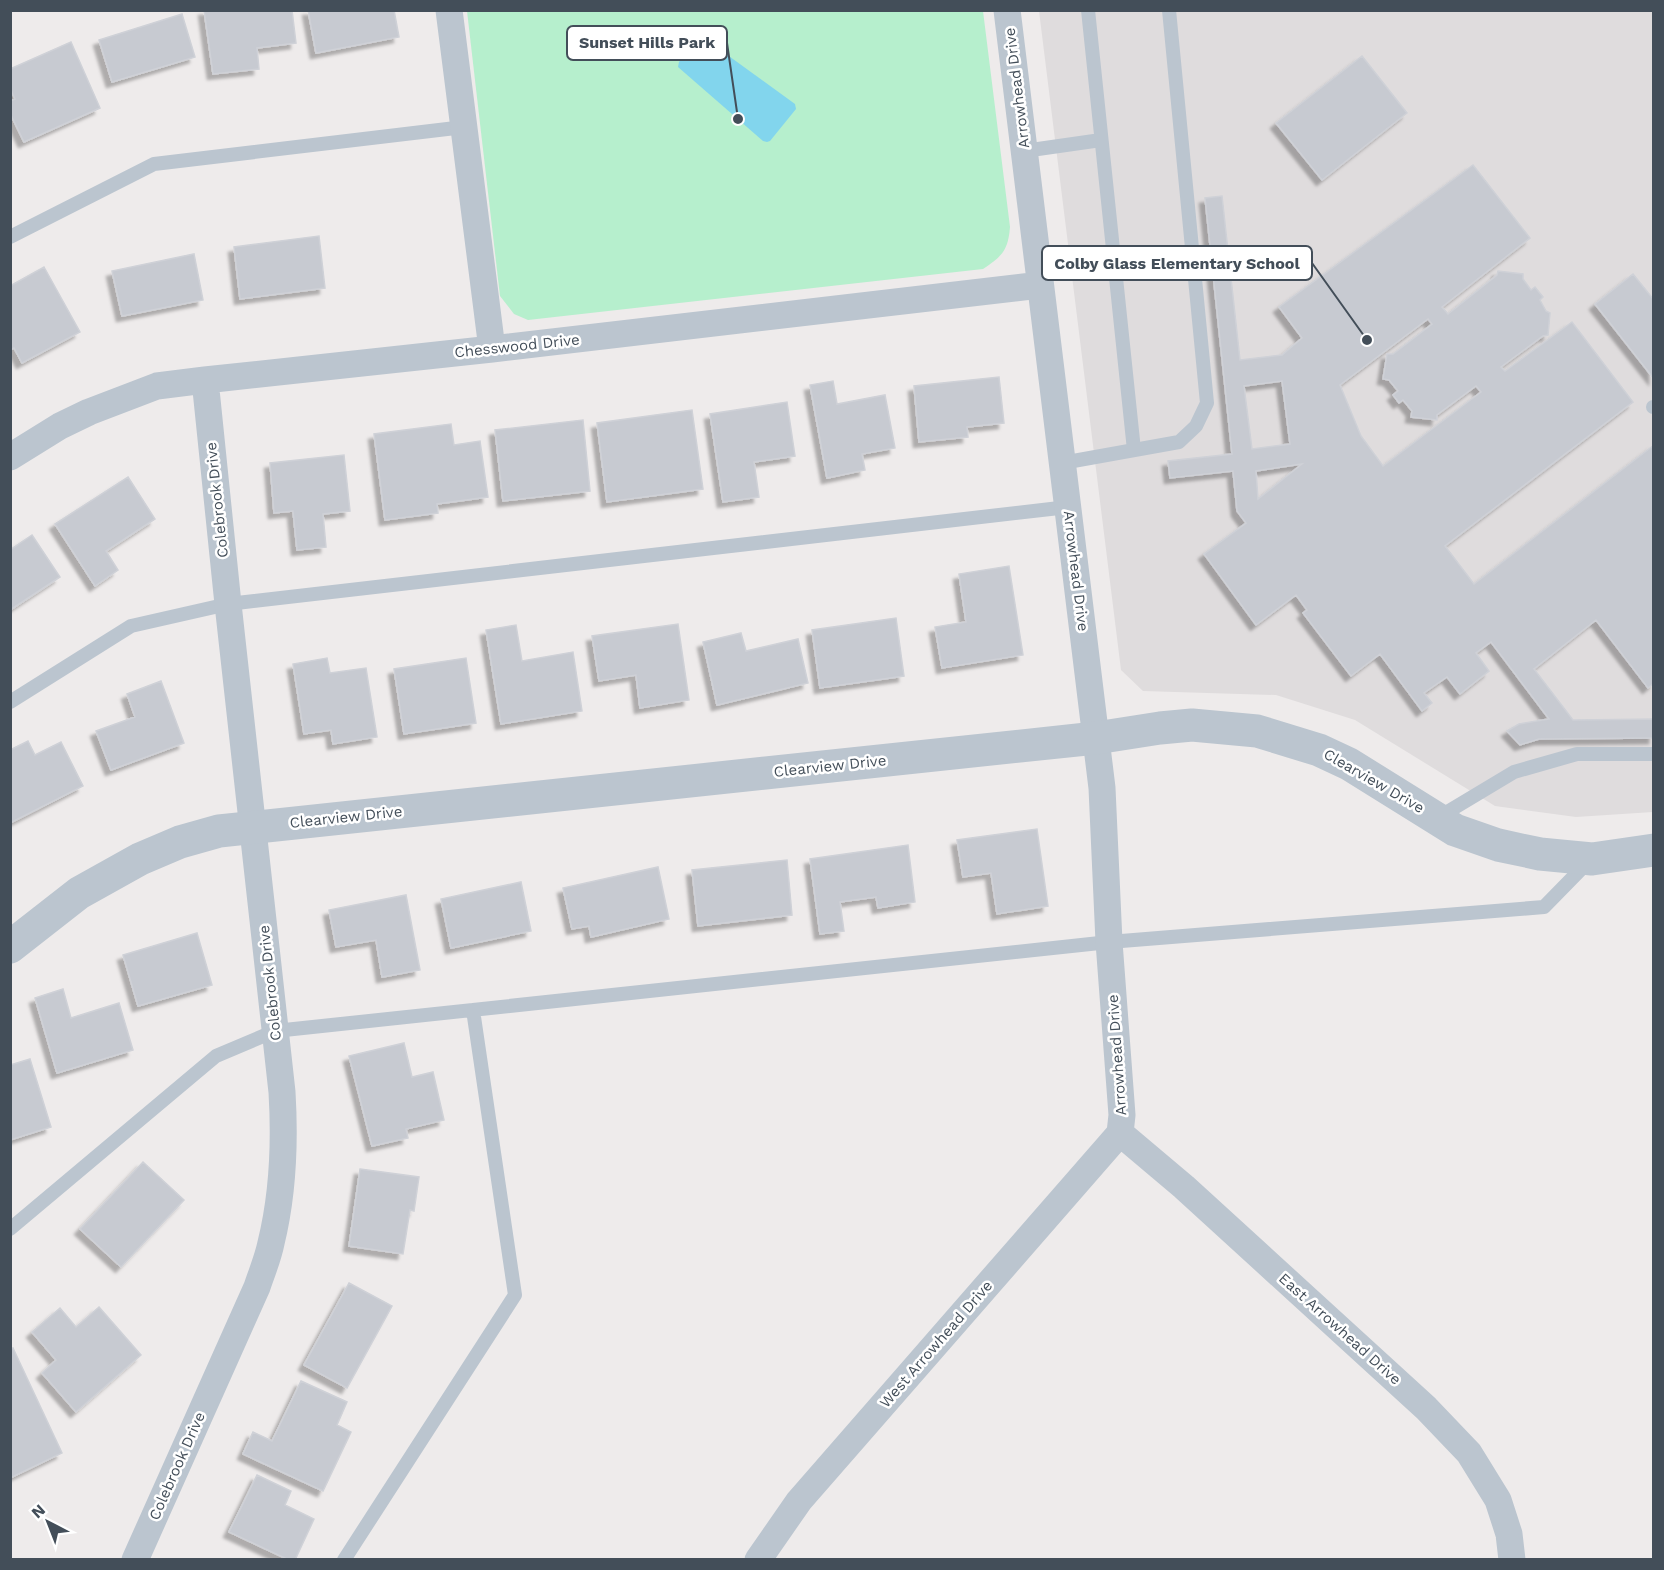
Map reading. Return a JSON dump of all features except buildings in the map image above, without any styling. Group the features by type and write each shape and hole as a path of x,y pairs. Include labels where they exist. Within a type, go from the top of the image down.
{"street":[{"path":"449,10 492,350"},
{"name":"Arrowhead Drive","path":"1007,10 1102,788 1109,942 1122,1115 1120,1133"},
{"name":"Chesswood Drive","path":"10,457 60,426 89,412 157,386 492,350 1040,285"},
{"name":"Colebrook Drive","path":"135,1560 257,1287 271,1244 278,1208 284,1135 276,1031 205,380"},
{"name":"Clearview Drive","path":"10,948 79,893 140,859 190,839 219,831 1096,738 1192,725 1257,731 1319,750 1339,759 1455,830 1498,845 1540,854 1592,859 1653,850"},
{"name":"West Arrowhead Drive","path":"758,1560 799,1501 1120,1133"},
{"name":"East Arrowhead Drive","path":"1120,1133 1184,1187 1426,1408 1468,1453 1498,1500 1509,1534 1512,1560"}],"lane":[{"path":"1088,10 1134,450"},
{"path":"1062,463 1179,442 1196,426 1207,403 1169,10"},
{"path":"10,237 154,164 464,127"},
{"path":"1024,151 1101,140"},
{"path":"10,702 130,626 228,604 1068,507"},
{"path":"1437,819 1514,772 1577,754 1653,754"},
{"path":"10,1229 216,1056 276,1031 1109,942 1544,907 1592,859"},
{"path":"344,1560 515,1295 473,1010"}],"shaded area":[{"path":"1039,11 1653,11 1653,812 1576,817 1495,806 1355,720 1276,695 1143,691 1121,670"}],"green space":[{"path":"467,11 983,11 1010,227 1006,247 983,269 528,320 514,314 500,296"}],"water":[{"path":"699,38 704,38 795,104 796,109 770,141 763,141 678,67 679,62"}],"place":[{"name":"Sunset Hills Park","path":"738,119"},
{"name":"Colby Glass Elementary School","path":"1367,340"}]}
